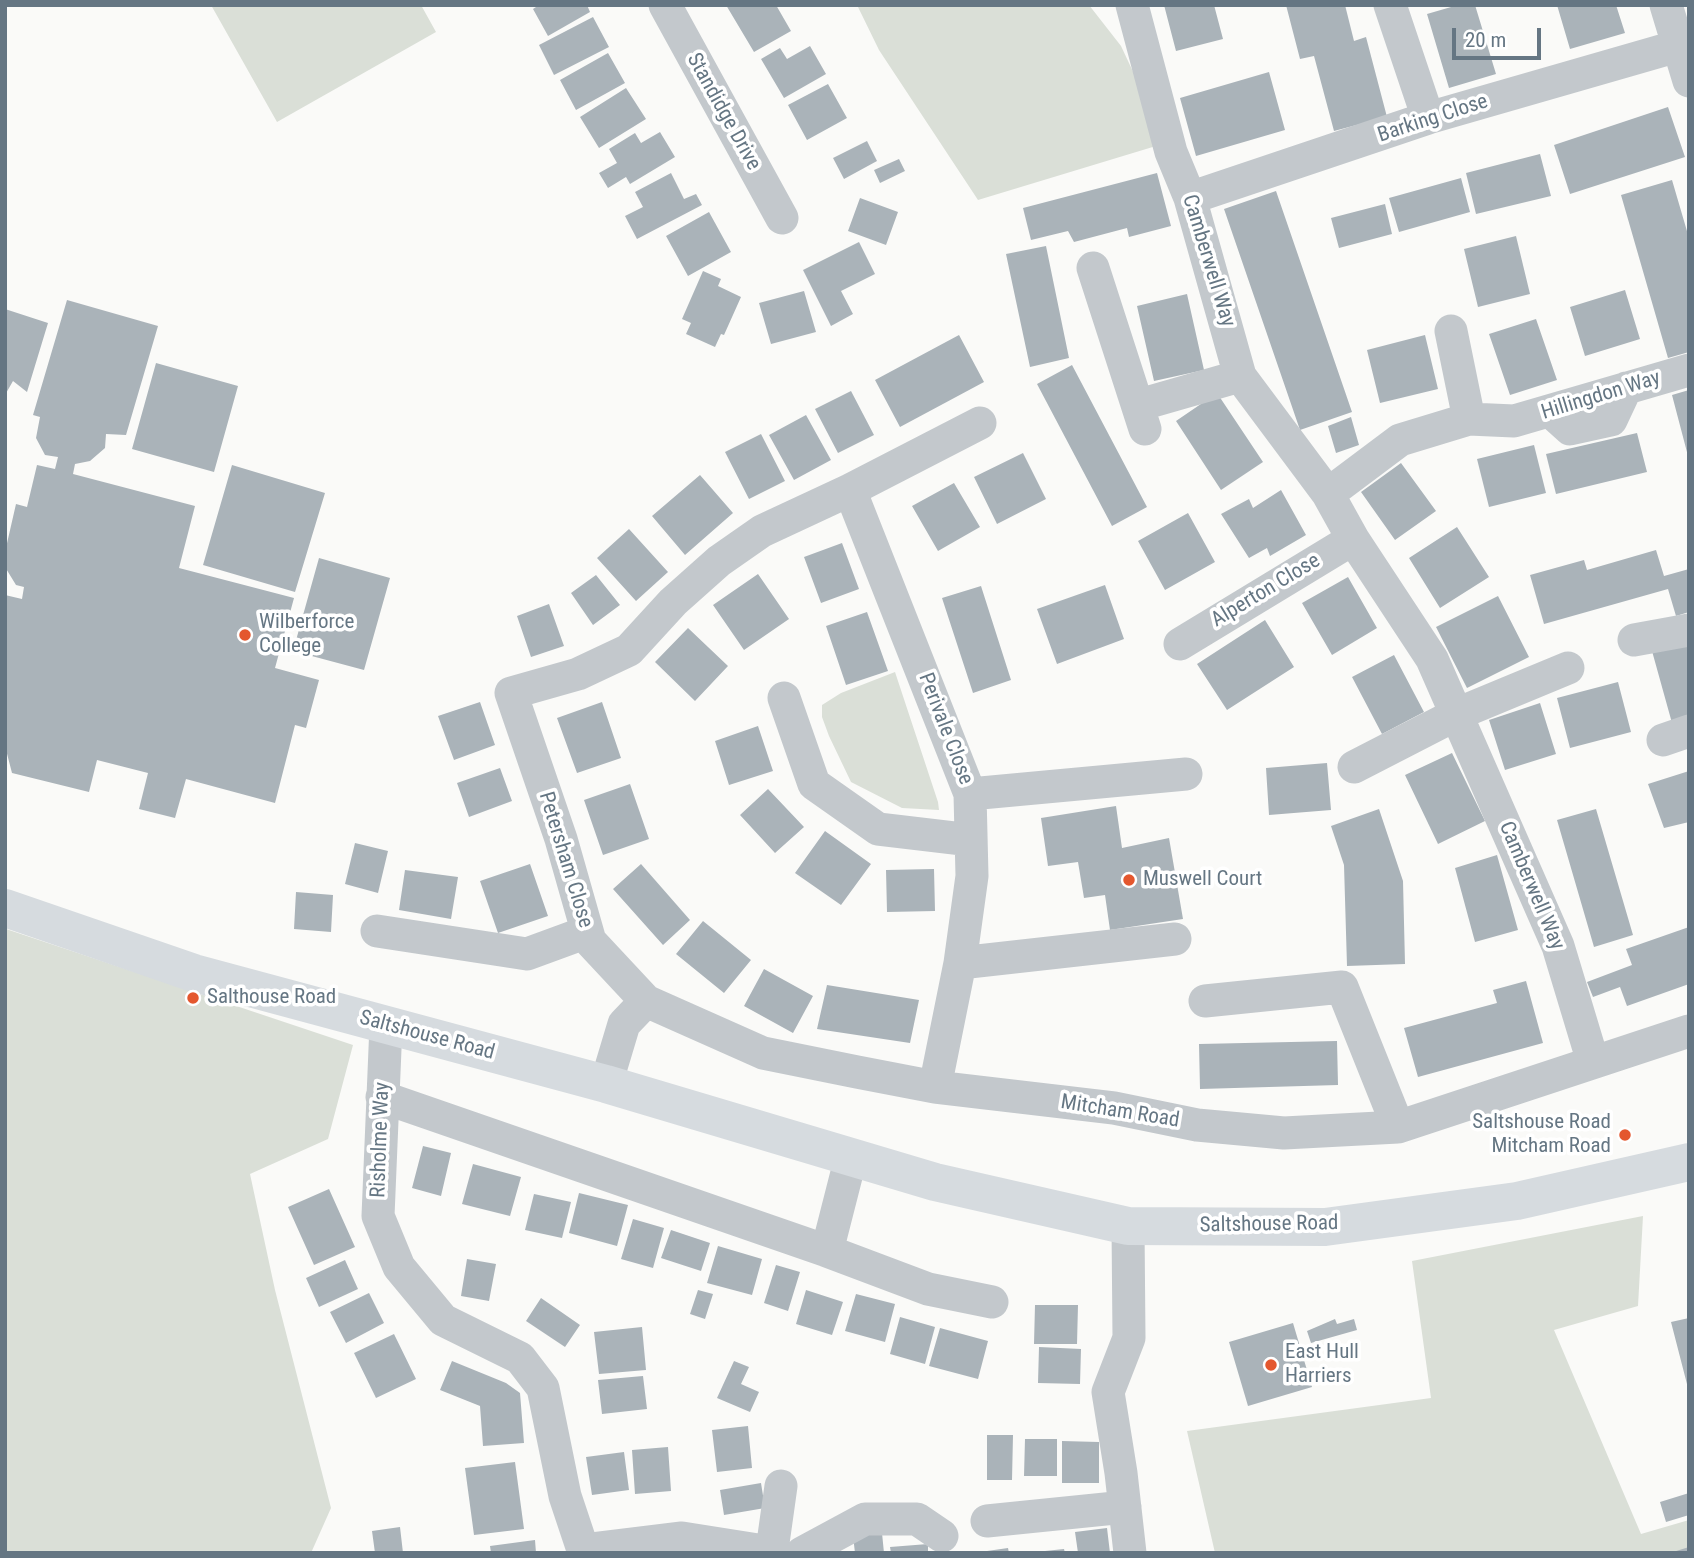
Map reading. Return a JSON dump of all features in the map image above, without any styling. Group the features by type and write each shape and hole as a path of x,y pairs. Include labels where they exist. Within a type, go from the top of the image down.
{"main road":[{"name":"Saltshouse Road","path":"5,908 194,973 606,1084 935,1182 1128,1226 1325,1227 1517,1201 1689,1162"}],"street":[{"name":"Standidge Drive","path":"665,5 782,218"},
{"name":"Camberwell Way","path":"1132,5 1171,152 1190,198 1240,376 1328,494 1353,539 1433,659 1558,946 1593,1062"},
{"path":"1390,5 1428,118"},
{"path":"1666,5 1689,81"},
{"name":"Barking Close","path":"1190,198 1428,118 1678,46"},
{"path":"1093,268 1142,417 1240,376"},
{"path":"1328,494 1400,440 1469,419 1451,331"},
{"name":"Hillingdon Way","path":"1469,419 1514,421 1689,370"},
{"path":"850,490 980,423"},
{"name":"Perivale Close","path":"850,490 874,543 970,794 972,876 960,963 935,1087"},
{"name":"Petersham Close","path":"646,1001 590,941 561,838 511,693 578,674 629,650 673,602 719,561 762,531 850,490"},
{"name":"Alperton Close","path":"1180,644 1353,539"},
{"path":"1634,640 1689,630"},
{"path":"1354,767 1457,714 1559,680"},
{"path":"784,698 814,784 878,829 971,840"},
{"path":"970,794 1186,774"},
{"path":"377,931 527,954 587,932"},
{"path":"960,963 1175,939"},
{"path":"1205,1001 1342,987 1398,1126"},
{"path":"606,1084 624,1024 646,1001"},
{"name":"Mitcham Road","path":"646,1001 762,1053 935,1087 1114,1108 1197,1125 1284,1133 1398,1126 1689,1031"},
{"name":"Risholme Way","path":"386,1025 378,1216 399,1267 443,1321 520,1358 543,1388 565,1496 584,1551"},
{"path":"382,1097 827,1251 928,1289 992,1302"},
{"path":"827,1251 851,1157"},
{"path":"1128,1226 1129,1338 1108,1392 1129,1553"},
{"path":"781,1486 784,1552"},
{"path":"987,1521 1125,1507"},
{"path":"584,1551 682,1538 784,1552 865,1519 917,1519 942,1536"}],"shaded area":[{"path":"211,5 421,5 436,32 277,122"},
{"path":"1089,5 1121,46 1136,78 1156,146 978,200 879,50 858,7"},
{"path":"895,672 939,810 902,808 851,782 822,717 822,705 841,693"},
{"path":"6,929 353,1045 328,1139 250,1174 275,1290 331,1508 311,1553 5,1553"},
{"path":"1643,1216 1638,1306 1554,1330 1641,1534 1689,1520 1689,1553 1215,1553 1187,1431 1431,1398 1412,1261"}],"building":[{"path":"539,5 587,5 590,12 548,36 533,9"},
{"path":"726,5 776,5 791,31 754,52"},
{"path":"1164,5 1214,5 1223,39 1176,51"},
{"path":"1286,5 1345,5 1354,41 1366,37 1387,117 1334,131 1314,56 1300,59"},
{"path":"1458,5 1475,5 1496,74 1449,88 1427,14"},
{"path":"1557,5 1616,5 1625,33 1570,49"},
{"path":"593,17 609,47 554,75 539,45"},
{"path":"810,46 826,74 784,98 761,59 780,48 787,59"},
{"path":"608,53 625,83 576,110 560,80"},
{"path":"1269,72 1285,130 1196,156 1180,98"},
{"path":"828,84 847,118 807,140 788,105"},
{"path":"626,88 646,119 599,148 580,117"},
{"path":"1668,107 1685,157 1570,194 1554,145"},
{"path":"660,132 675,157 630,184 626,177 608,188 599,173 617,163 609,149 635,133 641,143"},
{"path":"867,141 877,161 844,179 833,158"},
{"path":"1540,154 1551,196 1476,214 1466,173"},
{"path":"899,159 905,171 880,183 874,170"},
{"path":"671,173 684,199 696,194 702,205 637,239 625,216 643,207 635,192"},
{"path":"1157,173 1171,226 1129,237 1127,228 1074,242 1068,231 1031,240 1023,208"},
{"path":"1461,178 1470,212 1399,232 1389,198"},
{"path":"1672,180 1689,238 1689,352 1668,358 1621,195"},
{"path":"1276,191 1352,412 1300,430 1224,209"},
{"path":"860,198 898,212 886,245 848,231"},
{"path":"1385,204 1392,234 1339,248 1331,218"},
{"path":"709,212 731,252 688,276 666,236"},
{"path":"1516,236 1530,294 1478,307 1464,249"},
{"path":"859,242 875,274 841,291 853,314 831,326 803,270"},
{"path":"1046,246 1069,358 1030,367 1006,254"},
{"path":"703,271 721,279 718,286 741,297 724,335 721,334 715,347 686,334 691,323 682,319"},
{"path":"1625,290 1640,339 1585,356 1570,307"},
{"path":"804,291 816,332 771,344 759,303"},
{"path":"1187,294 1204,370 1154,381 1137,306"},
{"path":"67,300 158,326 126,435 106,434 105,448 90,461 75,464 73,474 195,506 179,568 294,598 275,668 319,680 306,728 295,725 275,803 186,779 175,818 139,809 148,773 97,760 89,792 12,773 5,746 5,595 22,599 24,587 16,585 5,567 5,552 16,504 27,507 37,465 55,469 58,457 45,455 36,438 40,417 33,415"},
{"path":"5,309 48,323 27,392 13,381 5,395"},
{"path":"1536,319 1557,380 1510,395 1489,334"},
{"path":"959,335 984,382 900,427 875,380"},
{"path":"1425,335 1438,389 1380,403 1367,350"},
{"path":"156,363 238,386 214,472 132,449"},
{"path":"1072,365 1147,507 1112,526 1037,384"},
{"path":"1689,390 1689,456 1688,456 1672,395"},
{"path":"851,391 874,435 838,453 815,409"},
{"path":"1217,393 1263,462 1221,490 1176,421"},
{"path":"806,415 831,460 794,480 769,435"},
{"path":"1351,417 1359,445 1336,453 1328,426"},
{"path":"1637,433 1647,472 1556,494 1546,454"},
{"path":"761,434 785,481 749,499 725,452"},
{"path":"1534,445 1546,493 1489,507 1477,459"},
{"path":"1023,453 1046,499 997,524 974,477"},
{"path":"1401,463 1436,511 1395,540 1361,492"},
{"path":"232,465 325,493 295,592 203,565"},
{"path":"700,475 733,513 685,555 652,516"},
{"path":"954,483 980,527 938,551 912,506"},
{"path":"1281,490 1306,535 1270,556 1267,548 1249,558 1221,514 1249,499 1253,508"},
{"path":"1188,513 1215,562 1165,590 1138,541"},
{"path":"1457,527 1489,577 1440,608 1409,558"},
{"path":"629,529 668,572 636,601 597,558"},
{"path":"842,543 859,589 821,603 804,557"},
{"path":"1656,550 1664,576 1689,569 1689,612 1676,616 1668,589 1544,624 1530,575 1584,560 1587,570"},
{"path":"319,558 390,578 364,670 293,651"},
{"path":"758,574 789,619 744,650 713,605"},
{"path":"596,575 620,605 593,625 571,593"},
{"path":"1348,577 1377,628 1332,655 1302,603"},
{"path":"1105,585 1124,639 1057,664 1037,609"},
{"path":"981,586 1011,680 973,693 942,598"},
{"path":"1498,596 1529,657 1467,688 1436,627"},
{"path":"549,604 564,646 531,657 517,616"},
{"path":"867,612 888,671 846,685 826,626"},
{"path":"1265,620 1294,667 1227,710 1197,664"},
{"path":"688,628 728,666 695,701 655,662"},
{"path":"1689,641 1689,718 1672,723 1652,651"},
{"path":"1394,655 1424,712 1382,734 1352,677"},
{"path":"1618,682 1631,732 1570,748 1557,698"},
{"path":"480,702 495,745 454,760 438,716"},
{"path":"602,702 621,758 577,773 557,718"},
{"path":"1540,703 1556,754 1505,770 1489,720"},
{"path":"758,726 773,771 729,785 715,741"},
{"path":"1452,753 1485,821 1438,844 1405,775"},
{"path":"1327,763 1331,810 1269,815 1266,768"},
{"path":"500,768 512,801 469,817 457,783"},
{"path":"1689,771 1689,822 1664,828 1648,784"},
{"path":"630,784 649,839 603,855 584,800"},
{"path":"768,789 804,827 775,853 740,815"},
{"name":"Muswell Court","path":"1116,806 1122,848 1169,838 1183,919 1110,930 1105,895 1084,898 1078,862 1048,866 1041,818"},
{"path":"1379,809 1403,881 1405,964 1347,966 1344,865 1331,826"},
{"path":"1596,809 1633,935 1594,947 1557,820"},
{"path":"825,831 871,864 841,905 795,873"},
{"path":"355,843 388,851 378,893 345,884"},
{"path":"1497,855 1518,930 1475,942 1455,868"},
{"path":"530,864 548,916 498,933 480,881"},
{"path":"641,864 690,920 663,945 613,889"},
{"path":"934,869 935,911 887,912 886,870"},
{"path":"405,870 458,877 451,919 399,910"},
{"path":"296,892 333,895 331,932 294,929"},
{"path":"703,921 751,960 724,993 676,954"},
{"path":"1689,927 1689,984 1627,1006 1620,987 1593,997 1587,982 1632,965 1626,949"},
{"path":"764,969 813,996 793,1033 744,1006"},
{"path":"1526,981 1543,1043 1418,1077 1404,1028 1497,1003 1493,990"},
{"path":"827,985 919,1000 910,1043 817,1029"},
{"path":"1337,1041 1338,1085 1200,1089 1199,1044"},
{"path":"423,1146 451,1153 441,1196 412,1188"},
{"path":"473,1164 521,1177 510,1216 462,1204"},
{"path":"329,1189 355,1247 314,1265 288,1207"},
{"path":"579,1193 628,1205 617,1246 569,1233"},
{"path":"534,1194 571,1202 562,1238 525,1230"},
{"path":"633,1219 664,1228 653,1268 621,1259"},
{"path":"671,1230 710,1243 701,1271 661,1258"},
{"path":"718,1246 762,1259 752,1295 707,1283"},
{"path":"467,1259 496,1264 489,1301 461,1296"},
{"path":"345,1260 358,1289 319,1307 306,1278"},
{"path":"776,1265 800,1272 788,1311 764,1303"},
{"path":"698,1290 713,1294 705,1319 690,1314"},
{"path":"806,1290 843,1302 832,1335 796,1324"},
{"path":"369,1293 384,1323 346,1343 330,1312"},
{"path":"856,1294 895,1304 885,1342 845,1331"},
{"path":"541,1298 580,1325 565,1347 526,1321"},
{"path":"1035,1305 1078,1305 1077,1344 1034,1344"},
{"path":"900,1317 935,1327 925,1364 890,1354"},
{"path":"1689,1318 1689,1388 1688,1388 1671,1322"},
{"path":"1335,1319 1337,1324 1354,1319 1357,1330 1311,1343 1307,1331"},
{"name":"East Hull Harriers","path":"1293,1323 1312,1387 1248,1406 1229,1342"},
{"path":"642,1327 646,1370 599,1374 594,1332"},
{"path":"940,1328 988,1341 978,1379 929,1366"},
{"path":"394,1334 416,1379 376,1398 354,1353"},
{"path":"1039,1347 1081,1349 1080,1384 1038,1383"},
{"path":"452,1361 506,1383 520,1393 524,1443 483,1446 480,1406 440,1390"},
{"path":"734,1361 749,1367 741,1384 759,1392 750,1412 717,1398"},
{"path":"643,1376 647,1409 602,1414 598,1380"},
{"path":"748,1426 752,1468 717,1472 712,1430"},
{"path":"987,1435 1013,1435 1012,1480 987,1480"},
{"path":"1025,1439 1057,1439 1057,1476 1024,1476"},
{"path":"1062,1441 1099,1442 1099,1483 1062,1483"},
{"path":"668,1447 671,1491 635,1494 632,1450"},
{"path":"624,1452 629,1490 592,1495 586,1457"},
{"path":"515,1462 524,1529 474,1535 465,1468"},
{"path":"761,1483 765,1508 724,1515 720,1490"},
{"path":"1689,1493 1689,1515 1666,1522 1660,1502"},
{"path":"400,1527 403,1553 375,1553 372,1531"},
{"path":"1107,1528 1110,1553 1078,1553 1075,1532"},
{"path":"882,1533 884,1553 855,1553 853,1536"},
{"path":"535,1540 536,1553 491,1553 490,1546"},
{"path":"928,1544 928,1553 891,1553 890,1547"},
{"path":"1689,1547 1689,1553 1673,1553 1673,1552"},
{"path":"1008,1548 1009,1553 987,1553 987,1551"},
{"path":"1064,1549 1065,1553 1045,1553 1045,1551"}],"place":[{"name":"Wilberforce College","path":"245,635"},
{"name":"Muswell Court","path":"1129,880"},
{"name":"Salthouse Road","path":"193,998"},
{"name":"Saltshouse Road Mitcham Road","path":"1625,1135"},
{"name":"East Hull Harriers","path":"1271,1365"}]}
